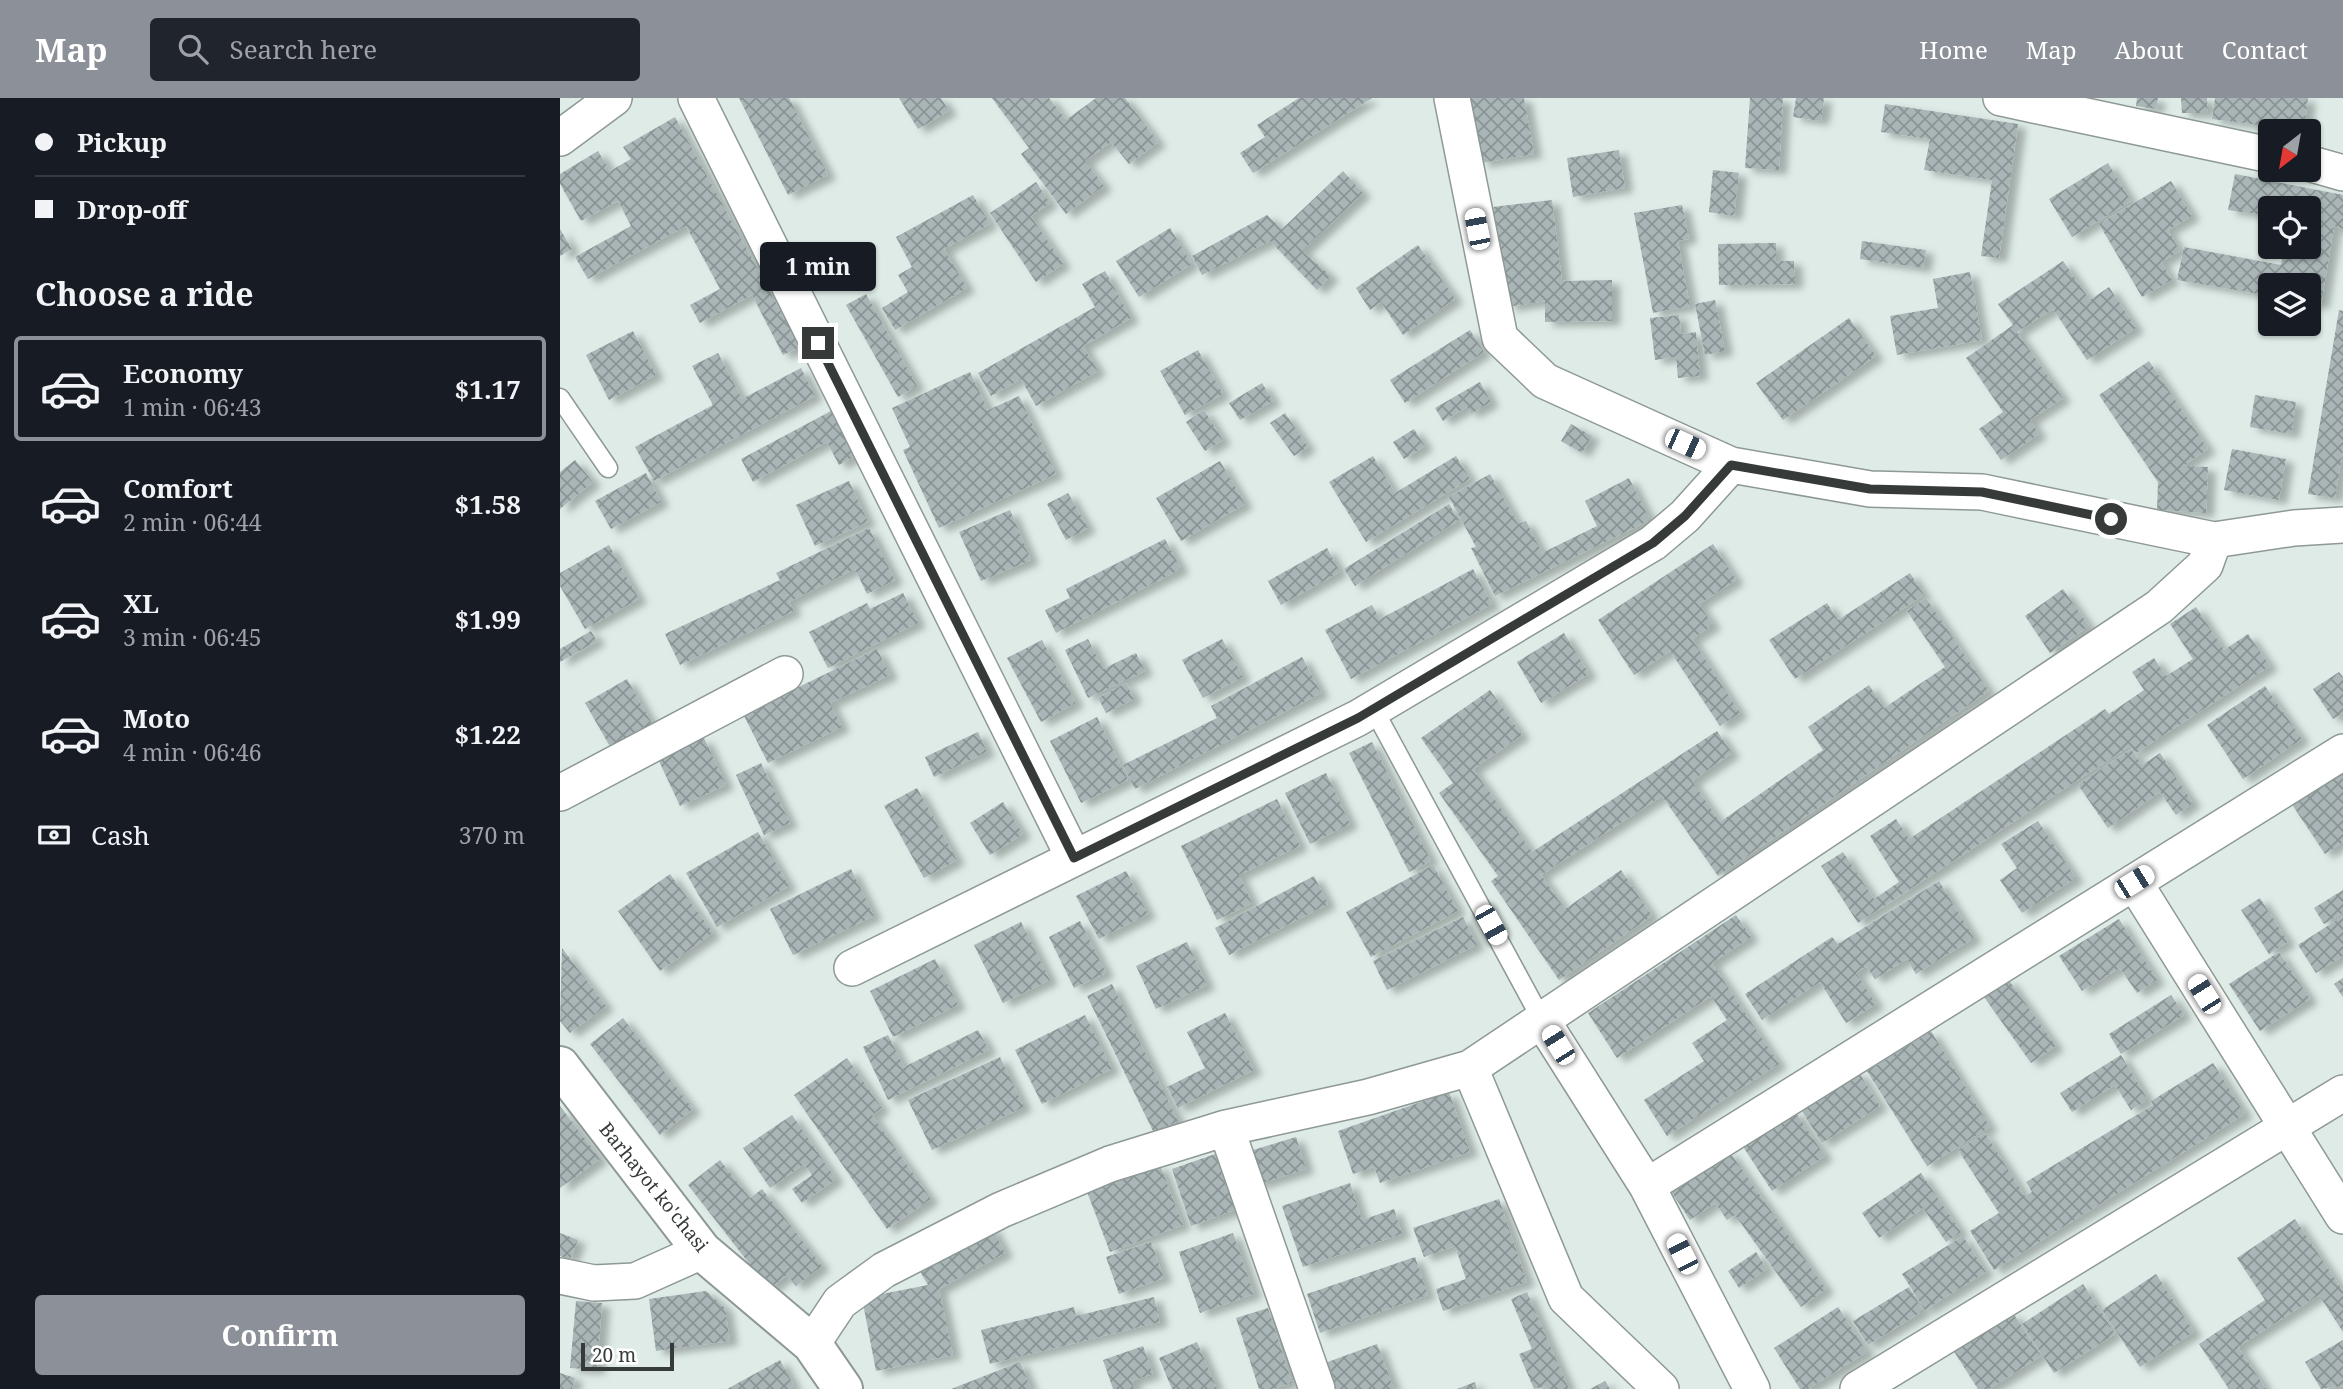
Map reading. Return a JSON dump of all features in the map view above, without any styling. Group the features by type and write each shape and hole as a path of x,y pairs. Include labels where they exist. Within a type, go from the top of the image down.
{"street":[{"path":"560,138 614,98"},
{"path":"696,98 1074,858"},
{"path":"1452,98 1500,338 1545,382 1731,465 1870,489 1982,492 2214,540 2294,528 2343,525"},
{"path":"2001,98 2258,152"},
{"path":"2321,167 2343,173"},
{"path":"852,968 1373,709 1653,543 1685,516 1731,465"},
{"path":"812,1344 840,1302 884,1269 1001,1210 1110,1164 1226,1128 1368,1097 1470,1068 1543,1022 2159,607 2205,565 2214,540"},
{"path":"560,793 785,674"},
{"path":"1647,1186 2343,752"},
{"path":"2134,882 2343,1216"},
{"path":"1543,1022 1647,1186 1752,1389"},
{"name":"Barhayot ko'chasi","path":"560,1066 702,1251 812,1344 840,1388"},
{"path":"1470,1068 1566,1298 1661,1389"},
{"path":"1858,1389 2343,1093"},
{"path":"1226,1128 1317,1389"},
{"path":"560,1276 594,1283 635,1281 702,1251"}],"lane":[{"path":"560,398 608,468"},
{"path":"1373,709 1543,1022"}],"building":[{"path":"739,98 789,98 828,175 788,195"},
{"path":"899,98 941,98 949,111 918,129"},
{"path":"992,98 1049,98 1066,120 1096,98 1125,98 1158,142 1129,164 1111,142 1085,161 1104,186 1066,214 1021,154 1029,148"},
{"path":"1299,98 1372,98 1253,173 1240,153 1265,137 1257,125"},
{"path":"1469,98 1524,98 1534,154 1481,163"},
{"path":"1750,98 1783,98 1779,170 1745,168"},
{"path":"1796,98 1824,98 1821,121 1793,117"},
{"path":"2137,98 2158,98 2156,109 2136,106"},
{"path":"2181,98 2207,98 2208,113 2182,113"},
{"path":"2215,98 2308,98 2305,119 2258,119 2258,125 2212,119"},
{"path":"1885,104 2018,124 1999,258 1981,256 1992,180 1924,170 1930,139 1881,132"},
{"path":"675,117 800,347 783,355 752,295 700,323 690,305 720,289 686,226 588,279 575,257 631,226 618,201 581,221 560,184 560,174 598,151 610,171 631,159 623,147"},
{"path":"1619,150 1625,188 1573,197 1567,158"},
{"path":"2108,163 2131,201 2072,237 2049,199"},
{"path":"1713,170 1739,173 1734,216 1709,212"},
{"path":"1343,171 1363,193 1302,251 1331,276 1317,290 1270,241 1202,275 1192,256 1267,215 1282,229"},
{"path":"2235,174 2258,178 2258,182 2276,182 2343,195 2343,229 2334,226 2321,305 2321,273 2258,273 2258,294 2177,280 2184,247 2281,265 2282,259 2321,259 2321,196 2258,196 2258,214 2228,210"},
{"path":"2171,181 2192,216 2168,230 2180,251 2161,262 2172,280 2142,297 2099,224"},
{"path":"1036,182 1050,203 1031,216 1063,264 1036,282 990,213"},
{"path":"973,195 990,224 944,249 967,288 895,330 882,308 908,292 898,275 912,267 896,237"},
{"path":"1552,200 1562,281 1612,280 1612,321 1545,322 1545,301 1508,307 1493,207"},
{"path":"1682,205 1689,239 1678,241 1690,306 1653,313 1634,213"},
{"path":"1170,228 1192,264 1139,297 1116,261"},
{"path":"560,229 572,249 560,256"},
{"path":"1862,241 1926,250 1923,268 1860,259"},
{"path":"1776,243 1776,261 1794,261 1795,284 1719,285 1718,244"},
{"path":"1418,245 1455,299 1403,335 1381,302 1370,310 1356,288"},
{"path":"2063,261 2090,300 2109,287 2136,328 2087,360 2053,309 2017,332 2063,398 2030,420 2039,434 2001,460 1979,429 2003,412 1966,358 2013,325 1998,304"},
{"path":"1105,271 1131,318 1083,346 1098,371 1036,406 1021,379 991,396 978,373 1095,307 1082,284"},
{"path":"1970,272 1982,340 1897,355 1890,316 1938,308 1933,279"},
{"path":"866,294 917,386 898,397 846,305"},
{"path":"1715,300 1725,351 1705,355 1695,304"},
{"path":"2339,310 2343,311 2343,450 2335,498 2308,494"},
{"path":"1679,315 1681,334 1696,332 1700,376 1678,378 1676,357 1655,360 1650,318"},
{"path":"1849,318 1876,356 1783,420 1756,383"},
{"path":"1470,330 1484,352 1405,403 1390,380"},
{"path":"633,331 656,375 609,400 586,355"},
{"path":"1198,350 1223,394 1185,415 1160,371"},
{"path":"718,353 742,399 801,368 815,396 654,481 635,447 713,405 692,366"},
{"path":"2149,361 2208,449 2183,466 2208,467 2206,513 2157,510 2158,482 2099,395"},
{"path":"970,372 988,410 1019,396 1056,474 939,528 903,450 910,447 892,408"},
{"path":"1480,382 1491,402 1471,414 1467,407 1443,421 1435,408"},
{"path":"1262,383 1273,401 1240,420 1229,403"},
{"path":"2255,395 2296,402 2291,434 2250,427"},
{"path":"1204,410 1223,440 1205,451 1186,422"},
{"path":"831,411 855,456 839,465 827,442 753,482 741,459"},
{"path":"1285,413 1308,447 1294,456 1270,423"},
{"path":"1571,424 1592,436 1582,453 1561,441"},
{"path":"1414,429 1425,446 1404,459 1393,442"},
{"path":"2232,449 2286,459 2279,500 2224,490"},
{"path":"1373,456 1395,493 1456,456 1470,479 1366,542 1329,482"},
{"path":"575,460 593,482 560,509 560,472"},
{"path":"1220,461 1245,504 1181,541 1156,498"},
{"path":"646,473 661,502 611,529 595,501"},
{"path":"1490,474 1518,524 1526,521 1542,553 1597,526 1585,501 1629,478 1650,520 1495,596 1471,548 1476,547 1449,497"},
{"path":"849,481 868,522 815,546 796,505"},
{"path":"1068,493 1088,528 1066,540 1047,504"},
{"path":"1449,504 1459,520 1355,586 1344,569"},
{"path":"1010,510 1031,560 981,581 959,532"},
{"path":"869,528 895,580 867,594 855,569 789,602 794,611 680,665 665,634 780,580 776,573"},
{"path":"1165,539 1181,569 1056,633 1045,610 1070,598 1066,589"},
{"path":"1713,544 1736,580 1699,604 1713,625 1692,639 1740,713 1720,726 1670,651 1634,675 1598,620"},
{"path":"609,545 639,599 585,629 560,586 560,573"},
{"path":"1327,548 1340,572 1281,605 1268,581"},
{"path":"1473,569 1492,604 1351,679 1325,630 1372,605 1380,619"},
{"path":"1910,573 1924,595 1795,679 1769,640 1827,603 1838,620"},
{"path":"2063,589 2089,626 2050,653 2025,616"},
{"path":"903,593 918,623 828,668 809,632 867,603 870,609"},
{"path":"1926,598 1989,691 1718,876 1662,796 1541,875 1565,909 1621,870 1652,916 1559,980 1491,881 1498,876 1439,793 1453,783 1421,738 1490,690 1522,735 1473,769 1532,852 1717,731 1732,753 1692,781 1720,822 1823,750 1808,727 1869,685 1884,708 1945,667 1907,611"},
{"path":"2196,607 2224,650 2248,634 2270,666 2136,753 2130,746 1858,923 1821,866 1843,852 1874,899 1899,882 1870,836 1896,819 1909,839 2105,709 2109,714 2144,690 2132,672 2154,658 2166,676 2193,659 2170,624"},
{"path":"591,631 597,641 560,662 560,649"},
{"path":"1564,633 1589,674 1541,703 1517,662"},
{"path":"1088,639 1103,669 1136,653 1145,671 1088,698 1065,650"},
{"path":"1222,639 1243,677 1203,698 1182,660"},
{"path":"1042,640 1076,703 1041,722 1007,658"},
{"path":"877,649 890,675 830,703 842,727 768,763 743,714"},
{"path":"1302,657 1321,693 1135,789 1123,765 1217,718 1211,706"},
{"path":"2339,672 2343,677 2343,713 2333,719 2313,689"},
{"path":"627,679 654,727 612,750 585,703"},
{"path":"1126,683 1134,699 1106,713 1098,698"},
{"path":"2265,686 2302,739 2243,779 2207,725"},
{"path":"1097,717 1128,780 1081,803 1050,741"},
{"path":"978,732 987,752 934,777 925,757"},
{"path":"704,738 726,785 680,806 658,759"},
{"path":"1372,742 1431,861 1409,872 1349,753"},
{"path":"2131,749 2142,765 2160,753 2193,803 2176,815 2160,792 2108,828 2078,785"},
{"path":"761,763 790,823 764,835 736,775"},
{"path":"2343,768 2343,842 2325,854 2291,803"},
{"path":"1326,773 1350,824 1310,844 1285,793"},
{"path":"917,788 957,860 924,878 884,806"},
{"path":"1277,799 1300,846 1239,875 1252,903 1217,920 1181,846"},
{"path":"1003,802 1023,834 990,855 970,823"},
{"path":"2038,821 2076,878 2022,913 2000,880 2017,868 2001,844"},
{"path":"758,832 789,886 717,927 686,873"},
{"path":"1433,865 1458,911 1371,957 1346,912"},
{"path":"851,869 874,916 793,955 770,909"},
{"path":"1126,871 1148,914 1099,939 1076,896"},
{"path":"670,874 713,933 660,971 618,911"},
{"path":"1314,876 1328,904 1229,955 1215,928"},
{"path":"1939,881 1974,938 1916,974 1907,959 1875,979 1866,966 1856,973 1876,1004 1846,1023 1820,982 1762,1020 1745,994 1832,937 1838,944"},
{"path":"2343,890 2343,913 2324,924 2314,908"},
{"path":"2260,898 2288,942 2269,954 2241,910"},
{"path":"1736,915 1751,937 1712,963 1779,1064 1667,1136 1644,1100 1704,1061 1692,1043 1727,1020 1711,996 1617,1058 1588,1013"},
{"path":"2343,916 2343,956 2316,973 2298,945"},
{"path":"1463,917 1477,945 1387,990 1373,961"},
{"path":"2119,919 2157,980 2137,993 2120,968 2082,991 2059,956"},
{"path":"1080,921 1106,973 1074,988 1049,937"},
{"path":"1021,922 1050,980 1003,1003 974,945"},
{"path":"1187,942 1207,985 1156,1009 1136,966"},
{"path":"562,948 606,1006 570,1033 560,1021"},
{"path":"2279,952 2310,999 2260,1031 2229,984"},
{"path":"935,959 958,1005 893,1037 870,991"},
{"path":"2343,978 2343,997 2334,984"},
{"path":"2008,979 2056,1046 2031,1063 1984,997"},
{"path":"1112,984 1178,1121 1154,1133 1087,996"},
{"path":"2171,995 2184,1015 2121,1054 2109,1034"},
{"path":"1225,1013 1254,1070 1178,1108 1167,1087 1205,1068 1187,1032"},
{"path":"1085,1015 1112,1069 1042,1104 1015,1050"},
{"path":"623,1018 693,1109 660,1135 590,1044"},
{"path":"978,1030 989,1050 888,1100 863,1047 888,1035 904,1067"},
{"path":"1931,1031 1990,1127 1927,1166 1867,1071"},
{"path":"2121,1055 2148,1100 2131,1110 2115,1085 2072,1112 2060,1093"},
{"path":"1000,1057 1024,1107 932,1150 908,1100"},
{"path":"847,1058 882,1108 872,1115 931,1199 887,1229 794,1095"},
{"path":"2213,1063 2245,1114 1994,1270 1970,1231 1999,1213 1958,1150 1985,1133 2025,1196 2032,1192 2026,1182 2153,1105 2151,1101"},
{"path":"1858,1071 1880,1106 1822,1143 1800,1108"},
{"path":"1449,1092 1470,1152 1380,1183 1374,1167 1353,1174 1338,1131"},
{"path":"560,1106 600,1159 560,1188"},
{"path":"1794,1110 1825,1156 1772,1191 1742,1145"},
{"path":"792,1115 836,1179 802,1203 792,1189 812,1175 804,1164 770,1188 743,1148"},
{"path":"1296,1137 1306,1169 1257,1185 1247,1152"},
{"path":"1729,1151 1826,1289 1801,1307 1735,1215 1727,1220 1715,1203 1690,1220 1670,1190"},
{"path":"1215,1154 1235,1210 1191,1226 1172,1169"},
{"path":"720,1160 750,1198 762,1189 822,1266 796,1286 787,1275 769,1289 688,1185"},
{"path":"1160,1165 1183,1225 1110,1252 1087,1192"},
{"path":"1921,1173 1961,1232 1946,1242 1923,1208 1879,1238 1862,1213"},
{"path":"1350,1183 1362,1220 1394,1209 1402,1234 1303,1267 1282,1206"},
{"path":"1499,1199 1527,1282 1443,1311 1436,1289 1466,1279 1455,1246 1424,1257 1413,1228"},
{"path":"2295,1219 2343,1291 2343,1332 2319,1295 2238,1347 2266,1389 2229,1389 2199,1344 2265,1300 2237,1258"},
{"path":"991,1226 1005,1253 939,1289 953,1355 876,1371 862,1298 928,1285 917,1266"},
{"path":"560,1233 578,1240 570,1260 560,1256"},
{"path":"1233,1233 1254,1294 1200,1313 1179,1252"},
{"path":"1963,1236 1986,1272 1925,1310 1902,1274"},
{"path":"1151,1242 1164,1278 1119,1294 1106,1257"},
{"path":"1756,1252 1767,1269 1739,1288 1728,1271"},
{"path":"1415,1257 1428,1295 1320,1333 1307,1294"},
{"path":"2156,1274 2194,1332 2140,1367 2102,1310"},
{"path":"2083,1284 2115,1334 2054,1373 2022,1324"},
{"path":"1909,1287 1923,1311 1868,1345 1853,1321"},
{"path":"706,1291 725,1308 730,1341 656,1351 649,1299"},
{"path":"1527,1292 1569,1389 1547,1389 1546,1386 1534,1389 1519,1354 1532,1349 1511,1299"},
{"path":"1154,1297 1160,1322 990,1364 981,1330 1074,1307 1076,1316"},
{"path":"576,1301 602,1303 597,1370 570,1368"},
{"path":"1838,1307 1867,1352 1808,1389 1800,1389 1774,1348"},
{"path":"1268,1308 1292,1383 1273,1389 1259,1389 1236,1318"},
{"path":"2013,1313 2041,1356 1989,1389 1978,1389 1953,1350"},
{"path":"2343,1340 2343,1386 2321,1389 2305,1362"},
{"path":"1197,1342 1217,1389 1172,1389 1159,1358"},
{"path":"1377,1344 1394,1389 1334,1389 1325,1363"},
{"path":"1143,1346 1153,1374 1132,1381 1134,1389 1113,1389 1103,1360"},
{"path":"780,1360 794,1386 789,1389 727,1389"},
{"path":"1020,1362 1031,1389 951,1389"},
{"path":"560,1373 575,1378 572,1389 560,1389"},
{"path":"1605,1381 1610,1389 1590,1389"},
{"path":"1475,1382 1477,1389 1457,1389"}],"route":[{"path":"818,343 1074,858 1358,718 1653,543 1685,516 1731,465 1870,489 1982,492 2111,519"}]}
